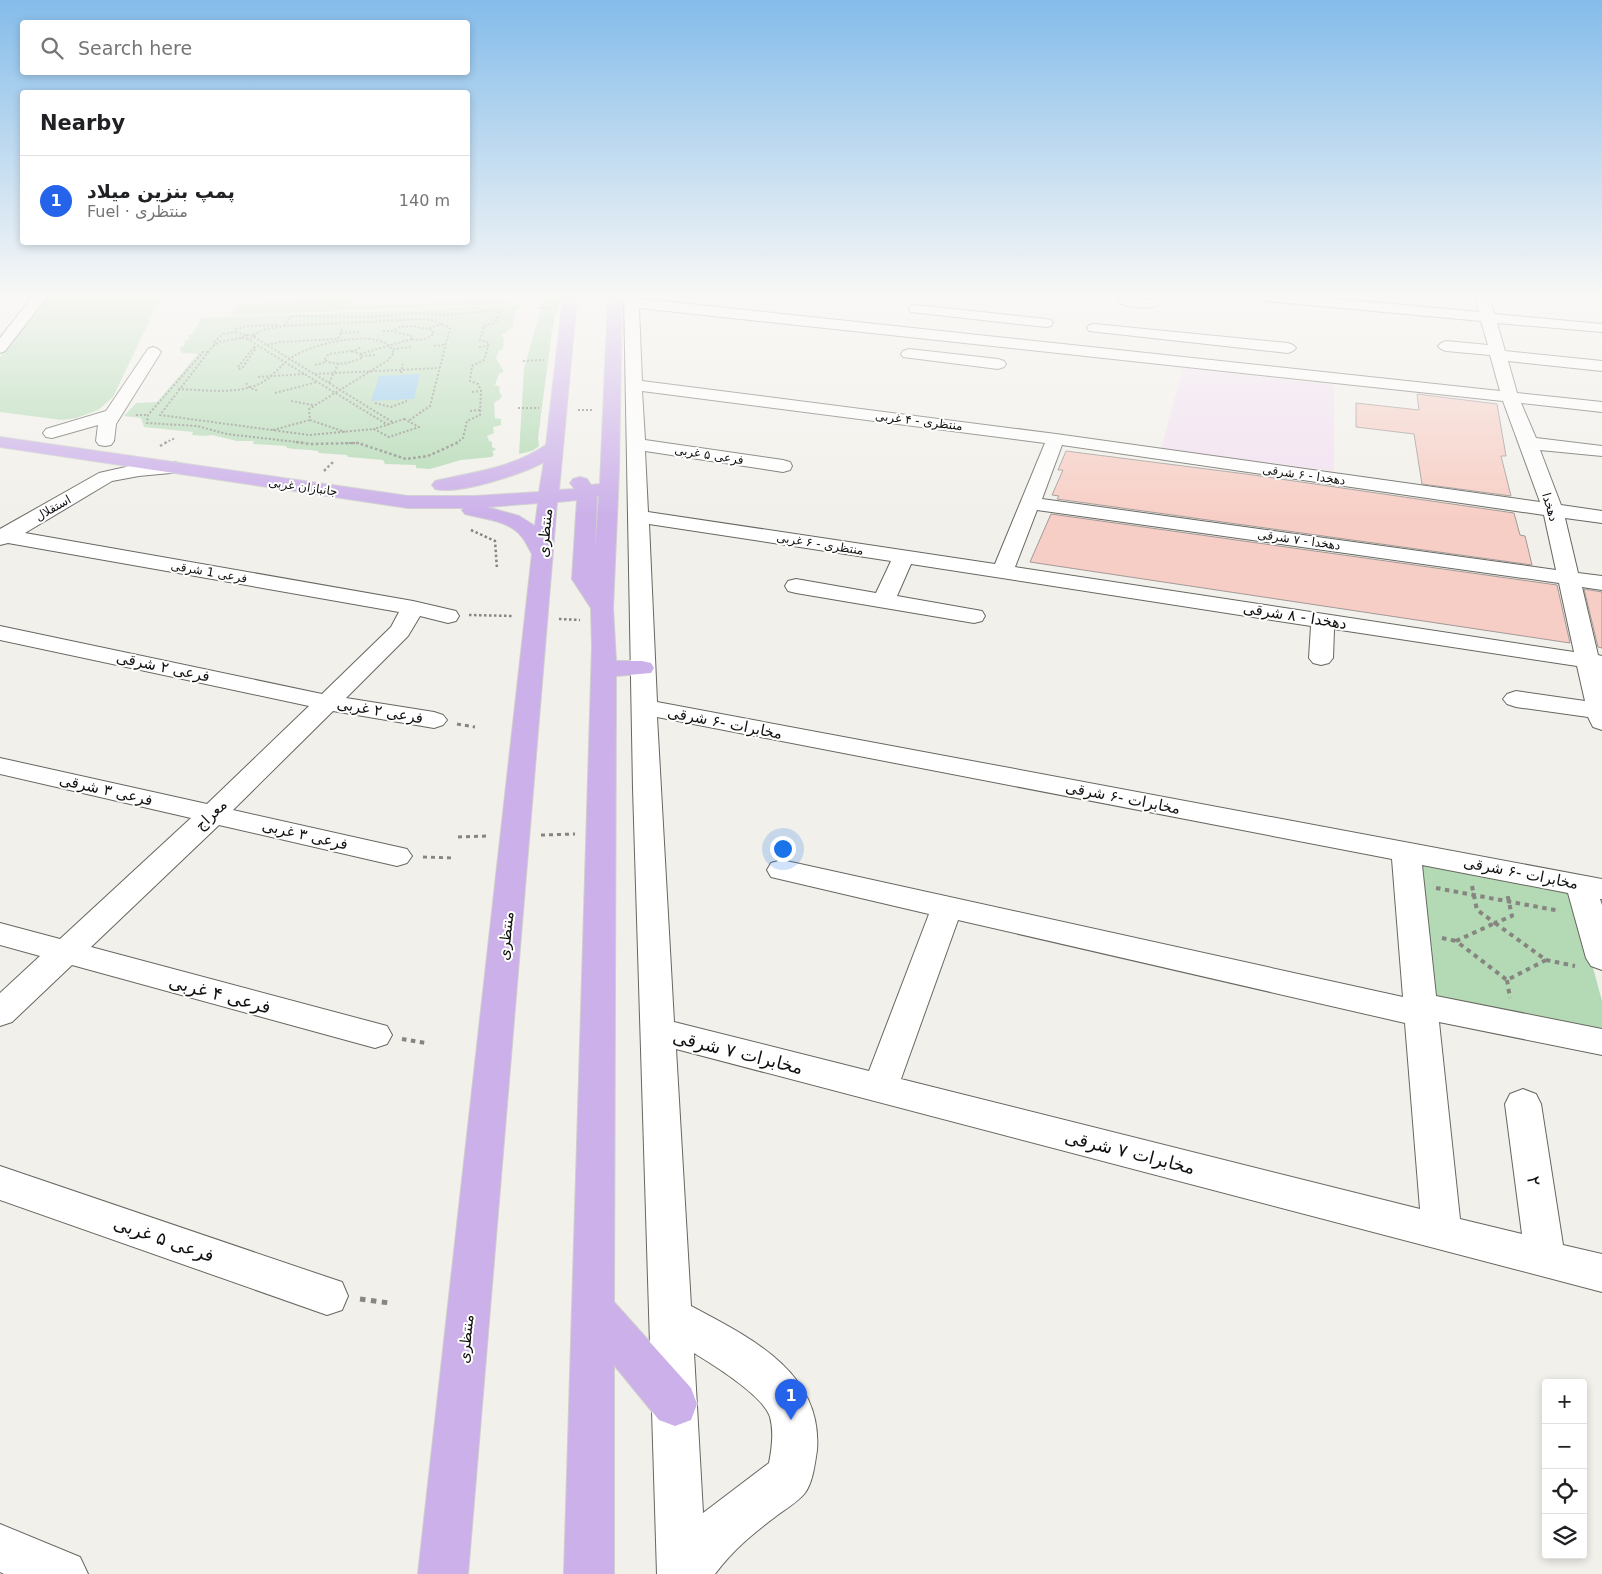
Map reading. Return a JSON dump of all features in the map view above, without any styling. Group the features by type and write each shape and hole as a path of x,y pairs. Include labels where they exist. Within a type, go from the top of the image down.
{"main road":[{"name":"منتظری","path":"563,370 559,409 577,479 602,608 603,669 589,1574"},
{"name":"منتظری","path":"443,1574 516,835 561,537 577,479 611,410 616,370"},
{"name":"جانبازان غربی","path":"0,425 372,481 442,485 577,479"},
{"name":"جانبازان غربی","path":"0,442 408,502 475,502 577,479"},
{"path":"442,485 473,480 513,469 541,458 577,479 561,537 583,580 602,608"},
{"path":"421,485 475,490 486,495 484,499 475,502"},
{"path":"431,503 500,517 519,524 530,533 561,537"},
{"path":"603,669 642,668"},
{"path":"592,1307 675,1404"}],"street":[{"path":"105,441 107,424 141,370"},
{"path":"632,370 642,668 682,1574"},
{"path":"1263,370 1602,407"},
{"name":"دهخدا","path":"1502,370 1510,397 1529,443 1551,506 1568,578 1595,662 1600,716"},
{"name":"منتظری - ۴ غربی","path":"633,385 1056,439"},
{"path":"52,433 113,415"},
{"path":"1002,572 1056,439"},
{"name":"دهخدا - ۶ شرقی","path":"1056,439 1551,506"},
{"path":"1529,443 1602,451"},
{"name":"فرعی ۵ غربی","path":"635,444 783,466"},
{"path":"76,453 102,463 108,473 106,477"},
{"name":"استقلال","path":"2,537 106,477 139,470 174,468"},
{"name":"دهخدا - ۷ شرقی","path":"1030,503 1602,583"},
{"path":"1551,506 1602,507"},
{"path":"1551,506 1602,518"},
{"name":"منتظری - ۶ غربی","path":"637,516 1002,572"},
{"name":"فرعی 1 شرقی","path":"2,537 413,608 448,616"},
{"path":"884,600 904,557"},
{"name":"دهخدا - ۸ شرقی","path":"1002,572 1595,662"},
{"path":"796,586 974,616"},
{"name":"معراج","path":"0,1013 213,814 400,631 413,608"},
{"path":"1321,658 1323,620"},
{"name":"فرعی ۲ شرقی","path":"0,633 326,702"},
{"path":"1516,699 1600,716"},
{"name":"فرعی ۲ غربی","path":"326,702 434,720"},
{"name":"مخابرات -۶ شرقی","path":"644,707 1407,867 1469,864 1592,887"},
{"name":"فرعی ۳ شرقی","path":"0,766 213,814"},
{"name":"فرعی ۳ غربی","path":"213,814 397,856"},
{"path":"1407,867 1442,1232"},
{"path":"782,870 1421,1010 1602,1042"},
{"path":"1592,887 1591,917 1602,958"},
{"path":"880,1088 947,907"},
{"name":"فرعی ۴ غربی","path":"0,934 374,1035"},
{"name":"مخابرات ۷ شرقی","path":"658,1031 1602,1273"},
{"name":"۲","path":"1523,1104 1545,1259"},
{"name":"فرعی ۵ غربی","path":"0,1183 327,1296"},
{"path":"671,1317 714,1340 750,1364 779,1391 790,1408 796,1440 788,1477 722,1528 698,1556 688,1574"},
{"path":"0,1548 63,1574"}],"path":[{"path":"187,370 148,415 147,423 197,426 227,434 248,435 310,444 358,443 400,458 417,459 459,442 463,438 467,421 480,414 481,391 478,384 470,381 471,370"},
{"path":"193,370 160,414 161,416 317,435 374,429 404,420 419,427 389,437 374,429"},
{"path":"250,388 275,376 279,370"},
{"path":"300,370 388,424"},
{"path":"308,370 394,422"},
{"path":"314,374 417,370"},
{"path":"408,421 430,406 439,370"},
{"path":"310,420 308,412 313,405 370,371"},
{"path":"329,383 334,373"},
{"path":"258,377 306,374"},
{"path":"275,393 318,382"},
{"path":"246,383 250,388"},
{"path":"178,389 215,392 250,388 259,391"},
{"path":"472,392 481,391"},
{"path":"291,401 313,405"},
{"path":"371,408 395,406 407,402"},
{"path":"375,403 380,406"},
{"path":"518,408 611,410"},
{"path":"470,411 480,410"},
{"path":"270,430 310,420 345,432"},
{"path":"458,836 600,834"},
{"path":"1469,864 1477,910 1495,923 1546,960 1507,980 1456,941 1495,923 1512,916 1503,870"},
{"path":"1407,867 1473,894 1591,917"}],"shaded area":[{"path":"1182,370 1205,370 1334,385 1334,471 1161,449"}],"green space":[{"path":"0,370 126,370 113,397 98,410 76,418 62,420 0,412"},
{"path":"184,370 503,370 504,372 499,374 495,385 500,387 499,392 502,395 494,403 495,418 501,419 501,425 493,427 494,433 487,436 489,441 492,442 492,447 496,449 492,452 494,454 492,457 461,460 430,469 416,468 416,465 385,464 383,460 319,453 314,450 287,448 286,446 253,444 254,441 237,441 212,435 192,435 193,432 144,427 141,418 124,416 136,403 157,402"},
{"path":"524,370 547,370 538,438 539,446 532,451 519,454"},
{"path":"1418,861 1572,890 1602,1001 1602,1038 1434,1001"}],"water":[{"path":"420,374 414,399 371,401 379,376"}],"building":[{"path":"1417,394 1497,404 1506,456 1501,456 1511,496 1422,484 1414,434 1356,427 1356,403 1419,410"},
{"path":"1066,451 1246,474 1514,513 1520,535 1525,536 1532,565 1057,499 1059,496 1052,495 1063,470 1058,470"},
{"path":"1051,514 1557,585 1570,643 1030,562"},
{"path":"1584,589 1602,592 1602,648 1598,647"}],"place":[{"name":"پمپ بنزین میلاد","path":"791,1420"}]}
